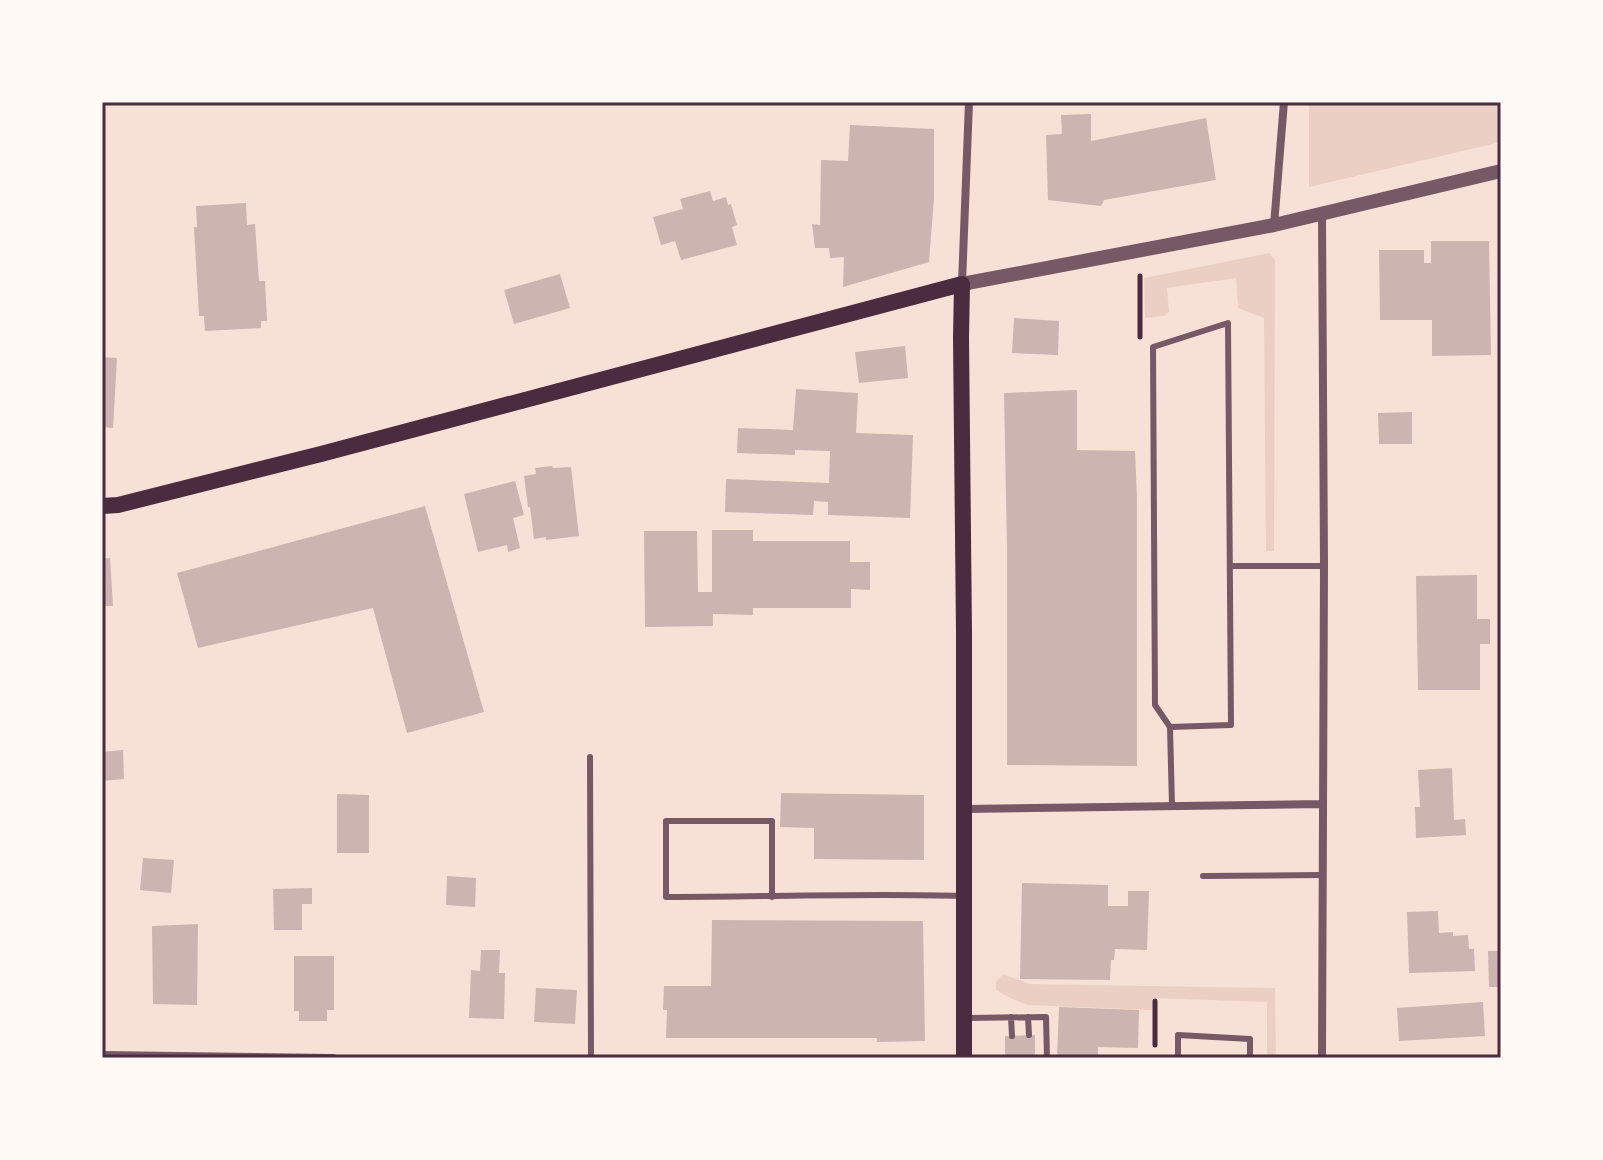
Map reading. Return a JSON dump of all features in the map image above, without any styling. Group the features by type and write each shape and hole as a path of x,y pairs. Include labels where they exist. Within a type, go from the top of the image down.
{"main road":[{"path":"102,506 118,505 321,454 962,284 964,1058"}],"street":[{"path":"969,102 962,284 1322,215 1501,171"},
{"path":"1274,225 1284,102"},
{"path":"1322,215 1322,1058"},
{"path":"964,809 1323,804"},
{"path":"102,1055 333,1058"}],"lane":[{"path":"1170,727 1231,725 1228,323 1153,347 1155,705 1170,727 1172,805"},
{"path":"1230,566 1324,566"},
{"path":"590,757 591,1058"},
{"path":"772,897 772,821 666,821 666,897 772,897 964,896"},
{"path":"1203,876 1323,875"},
{"path":"1011,1017 1012,1036"},
{"path":"1028,1017 1029,1035"},
{"path":"964,1018 1046,1017 1047,1058"},
{"path":"1176,1057 1178,1035 1250,1039 1250,1058"}],"path":[{"path":"1140,276 1140,352"},
{"path":"1155,1001 1155,1045"}],"shaded area":[{"path":"1309,102 1501,102 1501,142 1309,187"},
{"path":"1269,253 1275,260 1274,551 1266,551 1264,318 1238,308 1236,278 1167,288 1169,312 1164,316 1145,318 1144,278"},
{"path":"1003,974 1030,984 1275,988 1276,1058 1267,1058 1267,1002 1153,998 1152,1010 1027,1005 996,990 996,982"}],"building":[{"path":"1091,114 1091,141 1206,118 1216,180 1104,200 1101,206 1048,200 1046,135 1062,134 1061,115"},
{"path":"850,125 934,129 934,198 929,262 843,287 844,257 830,258 829,248 815,248 812,224 820,225 821,160 848,161"},
{"path":"710,191 713,201 726,197 728,205 731,204 737,225 732,227 737,245 681,260 675,241 661,245 653,217 683,209 680,199"},
{"path":"246,203 247,225 255,224 259,281 265,281 267,321 261,321 261,328 205,331 204,316 199,316 194,227 197,227 196,206"},
{"path":"1431,241 1489,241 1491,355 1432,356 1432,320 1380,320 1379,250 1424,250 1424,263 1431,263"},
{"path":"560,274 570,308 514,324 504,290"},
{"path":"1014,318 1059,321 1058,355 1012,353"},
{"path":"905,346 908,378 859,383 855,352"},
{"path":"102,357 117,358 113,428 102,427"},
{"path":"796,389 858,393 856,433 913,435 910,518 828,515 828,502 814,501 813,515 725,512 726,479 829,483 830,451 795,450 795,455 737,453 738,428 793,430"},
{"path":"1077,390 1077,450 1135,451 1137,766 1007,765 1004,393"},
{"path":"1412,412 1412,444 1379,444 1378,413"},
{"path":"571,467 579,536 534,539 524,476 536,474 535,468"},
{"path":"515,481 524,515 513,518 520,548 508,552 507,545 478,552 464,494"},
{"path":"425,506 484,712 407,733 373,608 198,648 177,573"},
{"path":"712,530 753,530 753,541 850,541 850,562 870,562 870,590 851,589 851,608 753,608 753,615 713,614 713,626 645,627 644,531 697,531 698,592 712,592"},
{"path":"110,558 113,606 102,606 102,559"},
{"path":"1477,575 1477,619 1490,619 1490,644 1480,644 1480,690 1418,690 1416,576"},
{"path":"123,750 124,779 102,781 102,752"},
{"path":"1452,768 1454,820 1465,819 1466,835 1416,838 1415,807 1420,807 1418,770"},
{"path":"781,793 924,795 924,860 814,859 814,828 780,827"},
{"path":"337,794 369,795 369,853 337,853"},
{"path":"143,858 174,860 171,893 140,890"},
{"path":"447,876 476,878 475,907 446,905"},
{"path":"1022,883 1108,885 1108,906 1128,906 1128,891 1149,891 1147,950 1115,949 1110,980 1020,979"},
{"path":"312,888 312,904 302,904 302,930 274,930 273,889"},
{"path":"1438,911 1439,933 1468,935 1469,949 1474,949 1475,971 1409,973 1407,912"},
{"path":"712,920 923,921 925,1041 877,1042 877,1038 666,1038 664,986 711,986"},
{"path":"198,924 197,1005 153,1004 152,926"},
{"path":"481,950 500,950 499,973 505,973 504,1019 469,1018 471,970 480,971"},
{"path":"1488,951 1501,951 1501,987 1489,987"},
{"path":"294,956 334,956 334,1010 327,1010 327,1021 299,1021 299,1011 294,1011"},
{"path":"536,988 577,990 575,1024 534,1022"},
{"path":"1483,1002 1485,1036 1399,1041 1397,1008"},
{"path":"1059,1007 1139,1010 1138,1048 1098,1047 1098,1058 1057,1058"},
{"path":"1035,1035 1035,1058 1005,1058 1005,1036"}]}
